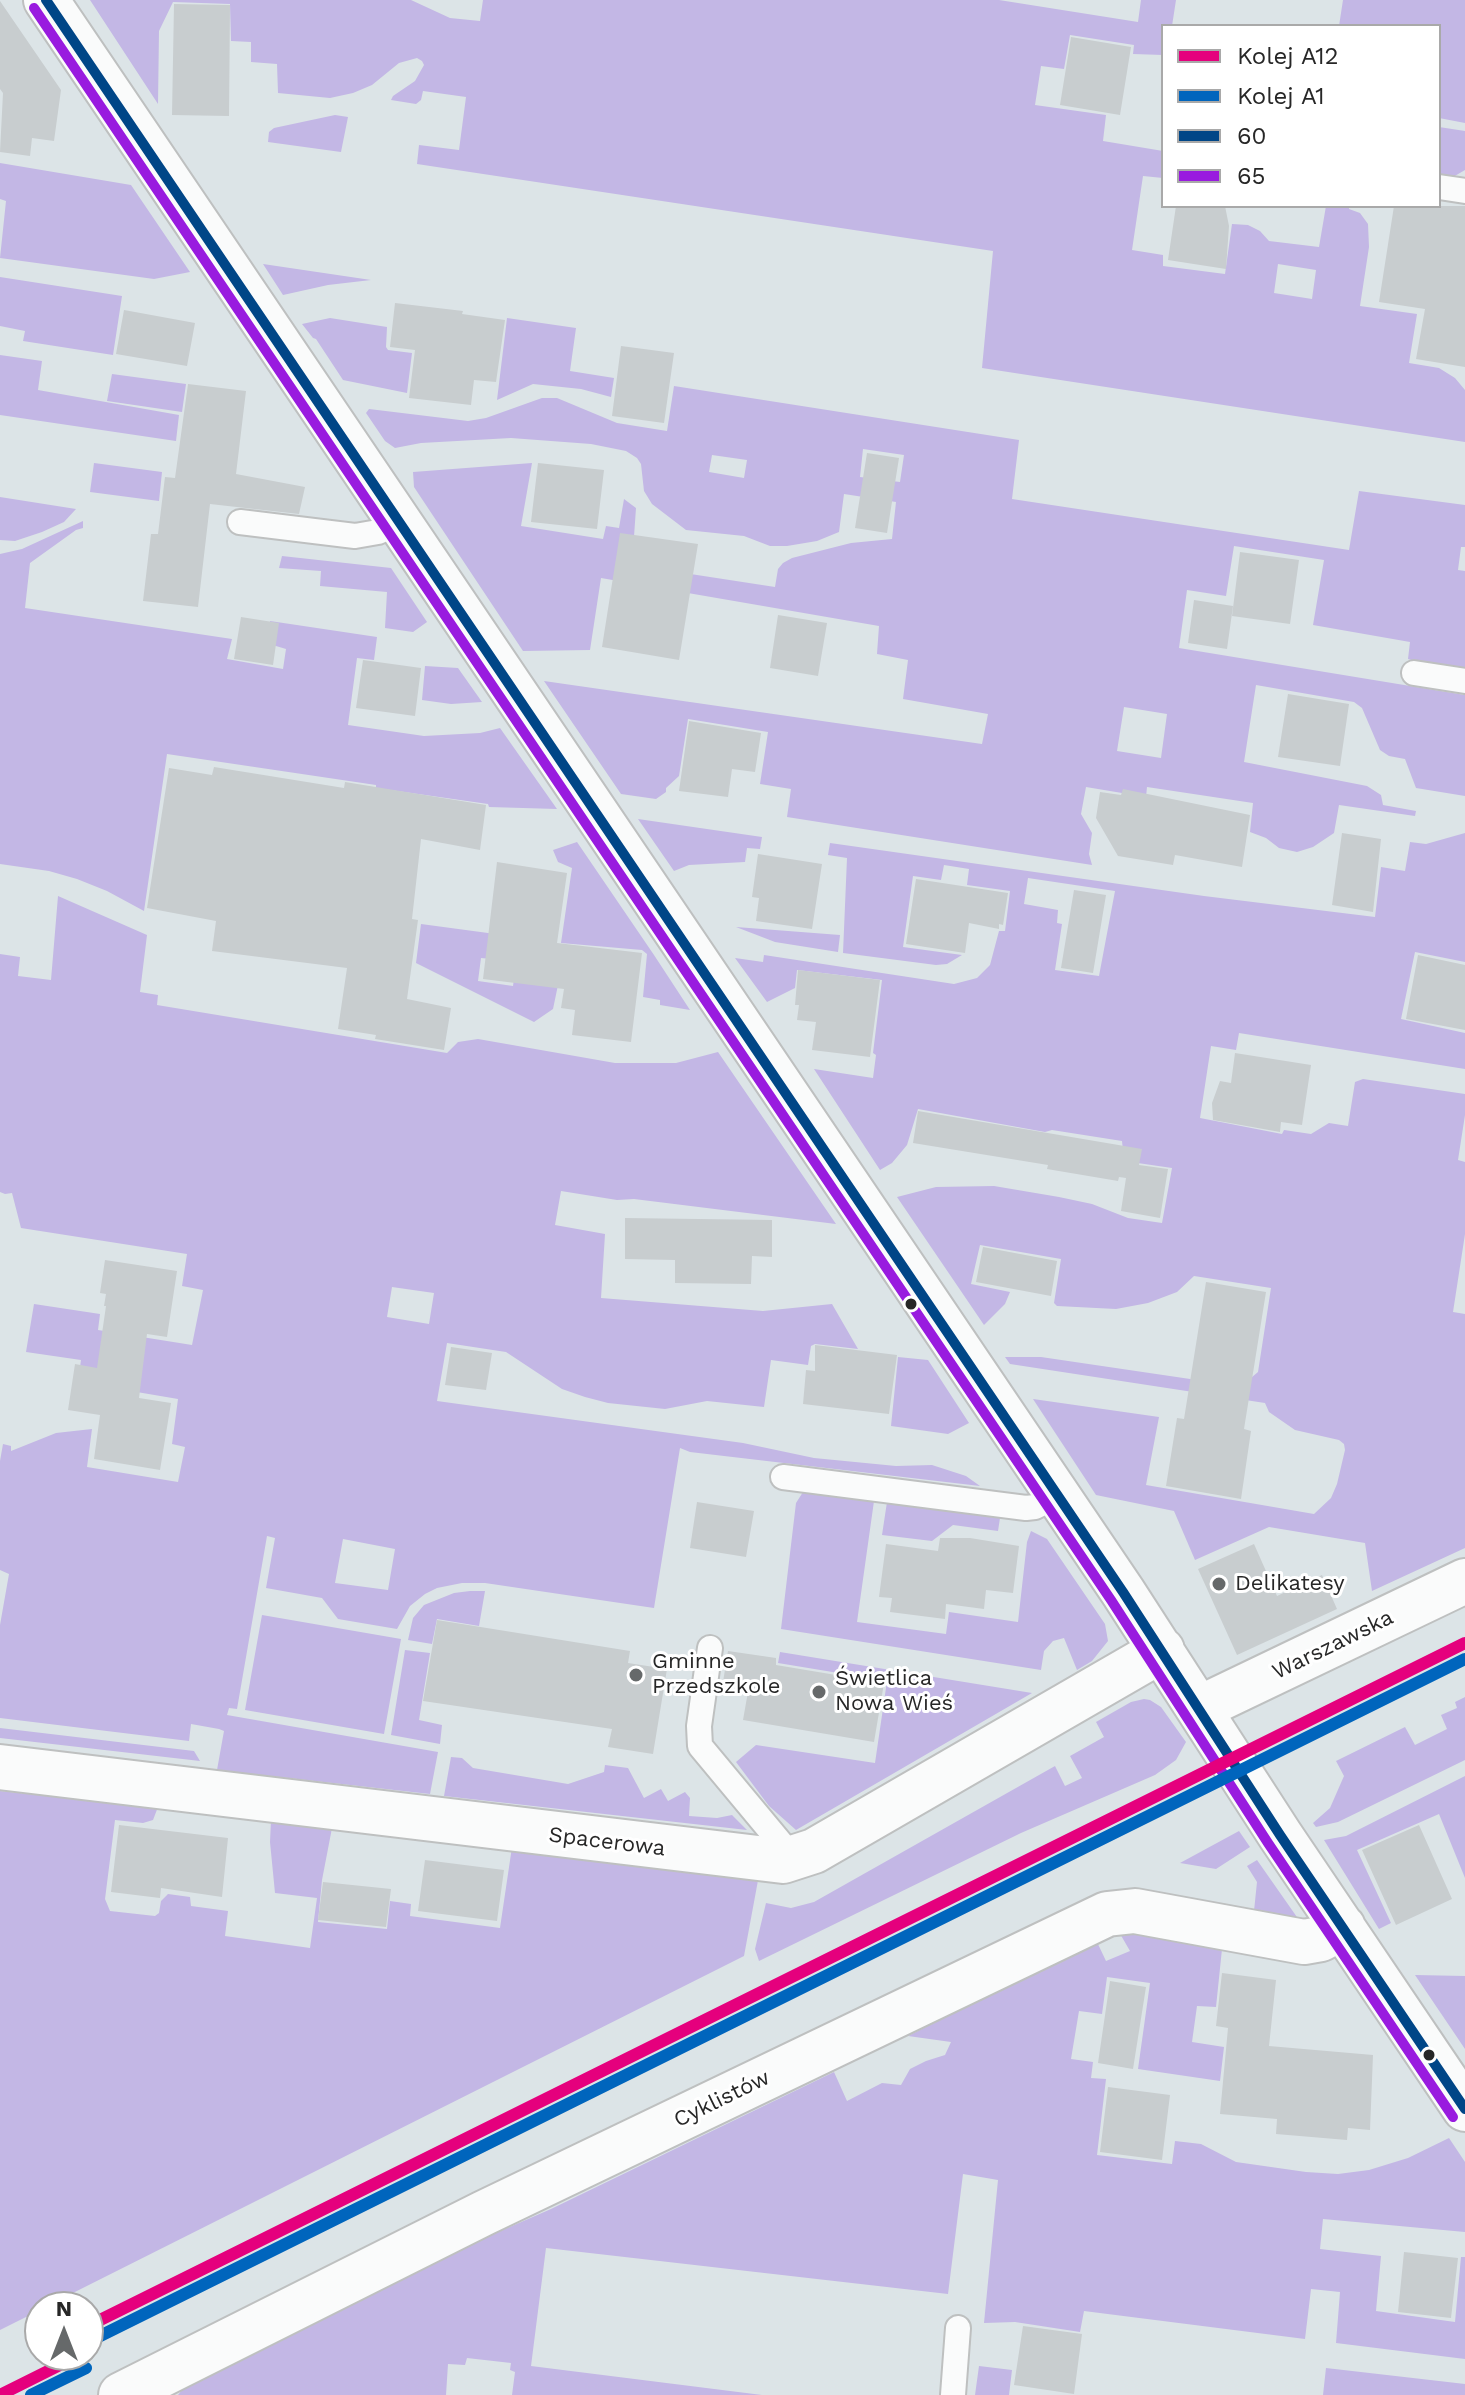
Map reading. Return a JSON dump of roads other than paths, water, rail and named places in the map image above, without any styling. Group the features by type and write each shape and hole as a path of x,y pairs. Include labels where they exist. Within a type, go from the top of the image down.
{"street":[{"path":"46,0 1162,1650 1465,2109"},
{"name":"Warszawska","path":"1200,1708 1465,1581"},
{"name":"Spacerowa","path":"0,1767 767,1861 794,1859 828,1843 1162,1650"},
{"name":"Cyklistów","path":"121,2395 484,2213 1107,1914 1135,1911 1304,1942 1321,1939 1343,1927"}],"lane":[{"path":"1441,187 1465,191"},
{"path":"240,522 355,536 378,532 400,522"},
{"path":"1414,673 1465,681"},
{"path":"783,1477 1026,1508 1057,1496"},
{"path":"710,1648 699,1726 700,1746 794,1859"},
{"path":"953,2395 958,2328"}],"rail line":[{"name":"A12","path":"104,2318 1465,1643"},
{"name":"A1","path":"104,2334 1465,1659"},
{"name":"A12","path":"0,2395 48,2371"},
{"name":"A1","path":"31,2395 80,2371"}],"place":[{"name":"Delikatesy","path":"1219,1584"},
{"name":"Gminne Przedszkole","path":"636,1675"},
{"name":"Świetlica Nowa Wieś","path":"819,1692"}]}
